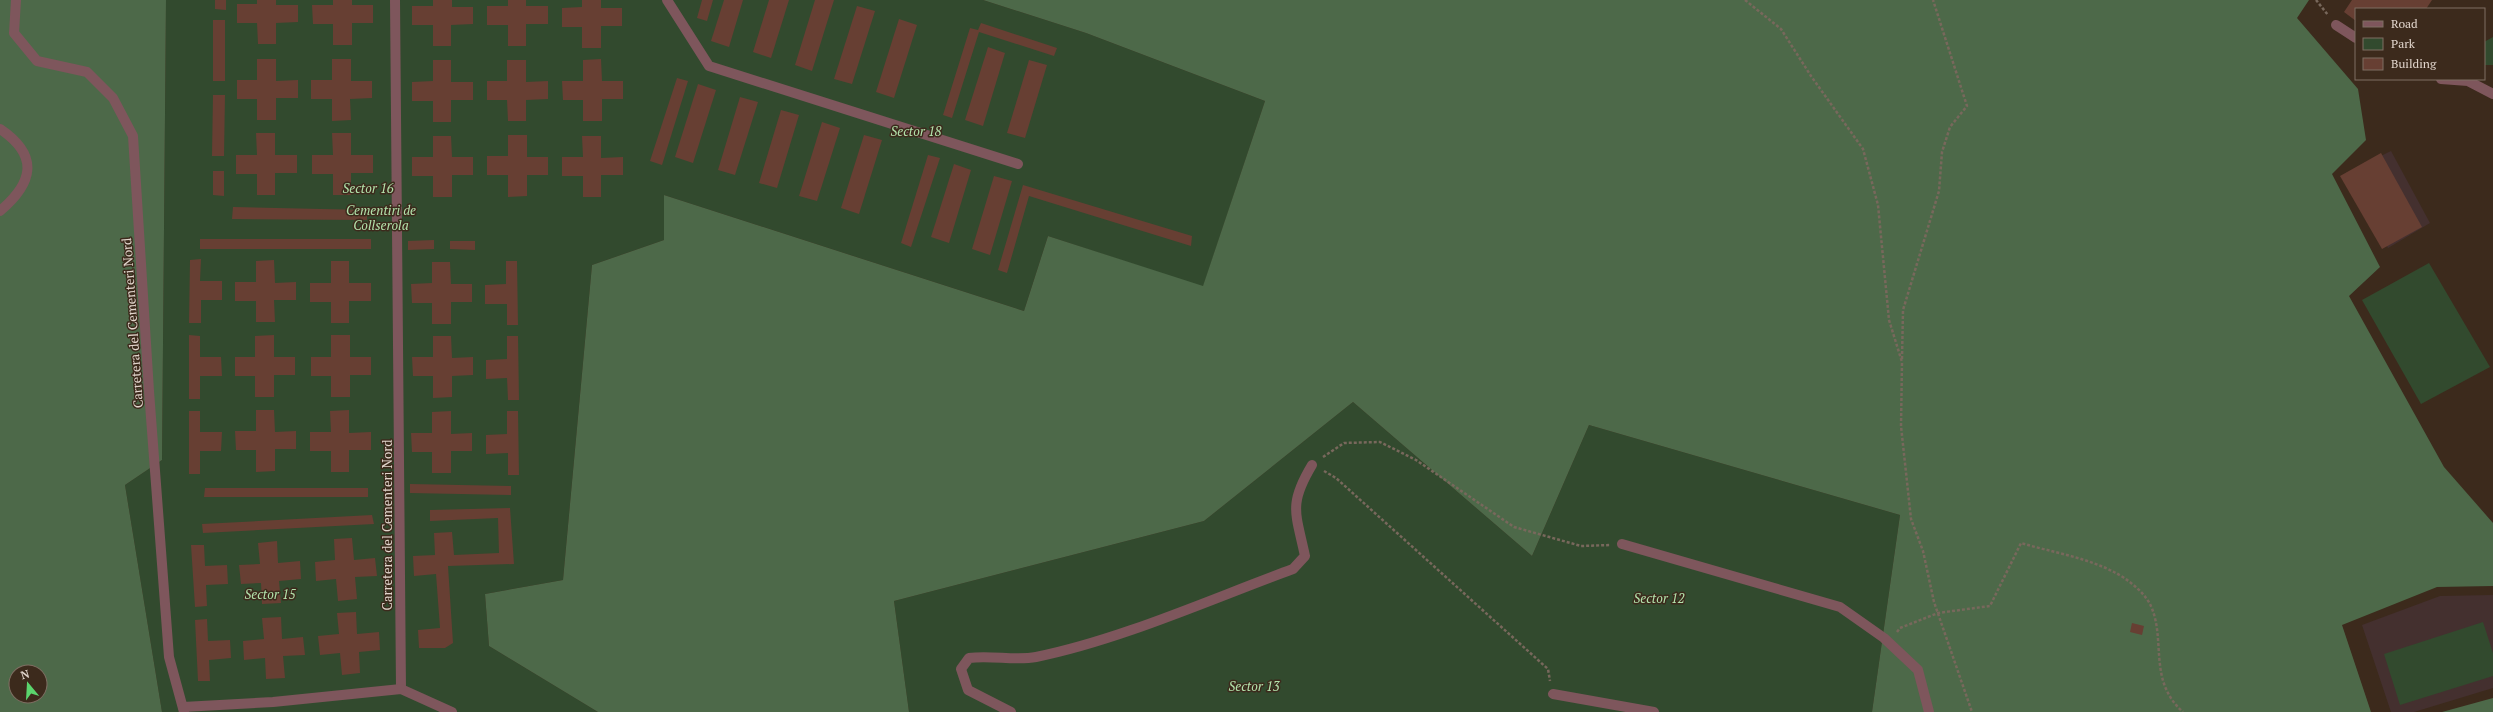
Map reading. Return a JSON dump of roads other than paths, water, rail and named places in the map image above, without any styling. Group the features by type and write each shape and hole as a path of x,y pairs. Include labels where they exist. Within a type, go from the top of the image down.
{"street":[{"name":"Carretera del Cementeri Nord","path":"16,0 14,33 37,61 87,72 113,98 133,136 149,391 169,657 184,709 401,689 395,0"},
{"path":"667,0 710,66 1018,164"},
{"path":"2336,25 2355,37"},
{"path":"2454,80 2468,81 2493,94"},
{"path":"0,129 21,146 26,158 27,172 24,186 14,199 0,211"},
{"path":"1011,712 968,690 961,669 969,658 986,656 1034,658 1112,636 1293,569 1306,556 1294,507 1299,486 1312,465"},
{"path":"1622,544 1840,607 1889,643 1918,670 1929,712"},
{"path":"401,689 452,712"},
{"path":"1553,694 1654,712"},
{"path":"261,712 273,702"}],"park label":[{"name":"Sector 18","path":"916,131"},
{"name":"Sector 16","path":"368,188"},
{"name":"Cementiri de Collserola","path":"381,218"},
{"name":"Sector 15","path":"270,594"},
{"name":"Sector 12","path":"1659,598"},
{"name":"Sector 13","path":"1254,686"}]}
